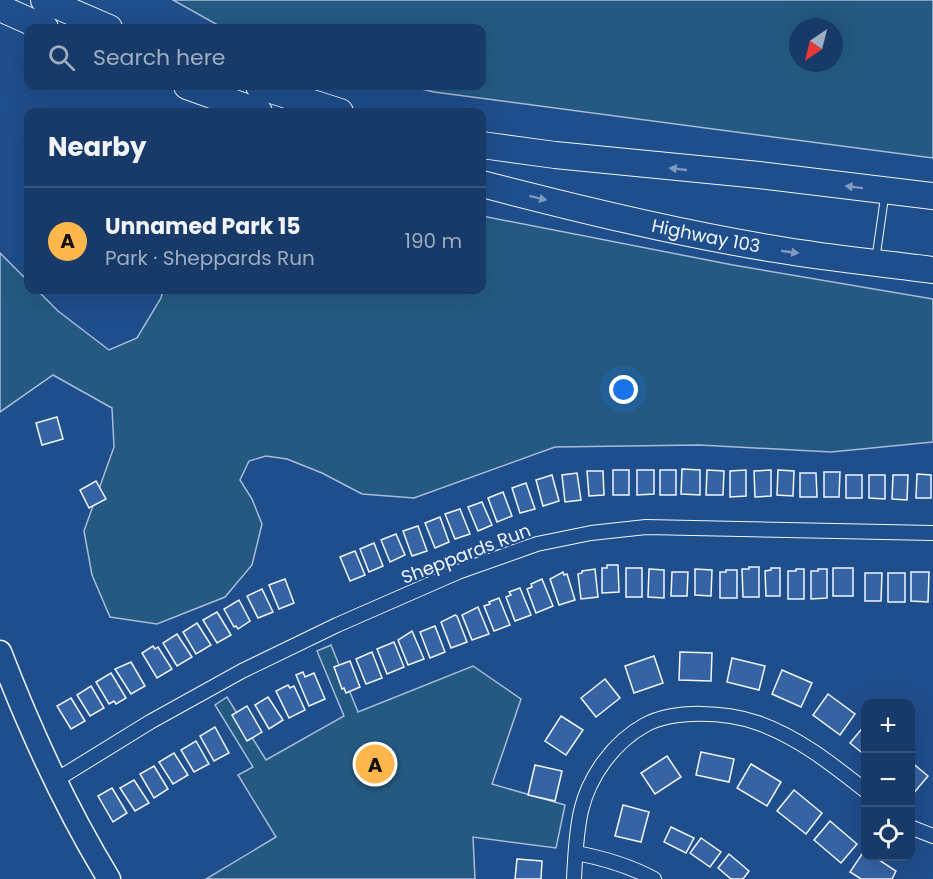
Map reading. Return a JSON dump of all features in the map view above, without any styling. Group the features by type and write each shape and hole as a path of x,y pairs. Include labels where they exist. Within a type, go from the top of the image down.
{"highway":[{"path":"44,0 100,24"},
{"path":"0,8 36,24"},
{"path":"198,90 249,108"},
{"path":"271,90 328,108"},
{"path":"486,146 565,157 748,174 933,196"},
{"name":"Highway 103","path":"486,185 745,244 933,270"}],"main road":[{"path":"0,652 18,698 56,780 93,854 109,879"}],"street":[{"name":"Sheppards Run","path":"56,780 150,722 242,671 336,625 458,572 537,544 591,533 664,526 933,532"},
{"path":"574,879 577,831 588,789 612,752 646,724 688,715 714,714 757,722 780,732 832,764 861,787"},
{"path":"915,829 933,836"},
{"path":"576,853 598,857 654,879"}],"lane":[{"path":"874,263 886,190"}],"shaded area":[{"path":"173,0 933,0 933,158 426,90 486,90 486,24 216,24"},
{"path":"486,217 733,265 933,299 933,442 831,452 699,445 555,447 414,498 362,494 322,473 287,459 266,456 249,461 240,480 252,499 262,524 252,565 225,597 157,624 110,617 92,575 84,531 114,447 112,408 53,375 0,412 0,253 24,277 24,294 41,294 58,311 109,350 137,338 162,294 486,294"},
{"path":"331,645 358,712 473,666 521,699 492,784 565,805 556,848 473,837 475,879 206,879 276,837 238,775 253,767 215,705 227,697 266,760 344,716 317,651"}],"building":[{"path":"57,417 63,439 42,445 36,423"},
{"path":"682,469 700,470 700,495 681,494"},
{"path":"613,470 629,470 629,495 613,495"},
{"path":"637,470 654,470 654,494 637,495"},
{"path":"660,470 676,470 676,495 660,495"},
{"path":"707,470 724,471 723,495 706,495"},
{"path":"746,470 746,496 730,497 730,471"},
{"path":"771,470 771,496 755,497 754,471"},
{"path":"778,470 794,471 793,496 777,495"},
{"path":"587,471 603,471 604,495 589,496"},
{"path":"824,472 840,472 839,497 824,497"},
{"path":"577,473 581,500 565,502 562,475"},
{"path":"800,473 816,473 817,497 800,497"},
{"path":"917,474 931,475 931,498 916,498"},
{"path":"552,475 559,501 543,506 536,480"},
{"path":"846,475 862,475 862,498 846,498"},
{"path":"869,475 885,475 885,499 869,498"},
{"path":"893,475 908,475 907,500 892,499"},
{"path":"96,481 106,499 89,508 80,490"},
{"path":"526,483 535,509 520,513 512,488"},
{"path":"503,492 512,516 497,522 488,498"},
{"path":"482,502 492,525 478,531 468,507"},
{"path":"460,509 470,534 455,539 445,514"},
{"path":"440,517 449,542 435,548 425,523"},
{"path":"418,526 427,551 412,556 403,531"},
{"path":"396,534 405,555 390,562 381,540"},
{"path":"374,543 383,566 369,572 360,549"},
{"path":"355,551 365,575 350,581 340,557"},
{"path":"607,565 618,565 619,592 602,593 602,568 607,568"},
{"path":"749,567 759,567 759,597 743,597 742,569 749,569"},
{"path":"626,568 642,568 642,597 626,597"},
{"path":"780,568 780,596 766,596 765,571"},
{"path":"833,568 853,568 853,596 833,596"},
{"path":"595,569 598,597 581,599 578,574"},
{"path":"649,569 664,570 664,598 648,597"},
{"path":"695,569 712,570 711,596 695,595"},
{"path":"796,569 804,569 804,599 788,599 788,571 796,571"},
{"path":"818,569 827,569 827,598 811,599 811,571 818,571"},
{"path":"726,570 737,570 737,598 720,598 720,572 726,572"},
{"path":"563,572 564,575 567,574 575,600 559,605 550,579"},
{"path":"672,572 688,572 687,596 671,596"},
{"path":"911,572 929,572 928,602 911,601"},
{"path":"865,573 882,573 881,601 865,601"},
{"path":"888,573 905,573 905,602 888,602"},
{"path":"285,579 294,603 279,609 269,585"},
{"path":"542,579 553,606 536,613 527,589 532,587 531,584"},
{"path":"520,588 531,615 515,621 506,597 511,595 509,592"},
{"path":"262,589 273,612 258,618 247,596"},
{"path":"499,598 510,625 494,631 484,606"},
{"path":"239,600 250,621 238,629 234,627 224,609"},
{"path":"478,607 489,634 472,640 462,615"},
{"path":"217,612 231,635 217,643 203,620"},
{"path":"455,615 467,642 451,648 441,622"},
{"path":"197,623 211,645 196,654 183,632"},
{"path":"435,626 445,652 430,658 420,632"},
{"path":"412,631 424,659 408,665 398,640"},
{"path":"177,634 192,657 177,666 163,643"},
{"path":"394,642 404,667 387,674 377,649"},
{"path":"153,646 155,649 158,647 172,669 157,678 142,653"},
{"path":"372,652 382,678 366,684 356,659"},
{"path":"680,652 712,653 711,681 679,680"},
{"path":"654,656 663,683 634,693 625,666"},
{"path":"732,658 765,666 759,690 727,682"},
{"path":"350,661 360,687 346,693 344,688 342,689 334,667"},
{"path":"131,662 145,686 131,694 115,669"},
{"path":"782,670 812,683 801,707 772,694"},
{"path":"303,672 305,677 314,673 325,699 309,706 296,675"},
{"path":"111,673 126,698 116,704 114,701 109,704 96,682"},
{"path":"605,679 620,698 596,717 581,698"},
{"path":"288,685 290,688 294,686 305,710 289,718 276,691"},
{"path":"91,686 104,708 90,716 77,695"},
{"path":"828,694 855,714 840,735 813,715"},
{"path":"268,697 283,720 269,729 255,705"},
{"path":"71,698 85,721 71,729 57,706"},
{"path":"247,706 262,732 247,741 232,715"},
{"path":"561,716 583,730 566,755 545,741"},
{"path":"215,727 229,753 214,761 200,736"},
{"path":"861,730 861,752 850,743"},
{"path":"196,741 209,764 194,772 181,750"},
{"path":"701,752 734,759 729,782 696,775"},
{"path":"174,753 188,775 173,784 159,762"},
{"path":"667,756 681,777 655,794 641,773"},
{"path":"751,764 781,782 767,806 737,788"},
{"path":"535,765 562,771 555,801 528,795"},
{"path":"915,765 928,776 915,792"},
{"path":"154,766 168,789 154,798 140,774"},
{"path":"134,780 149,803 135,811 120,788"},
{"path":"112,788 127,813 113,822 98,796"},
{"path":"794,790 822,813 806,834 777,811"},
{"path":"623,805 649,812 641,842 615,836"},
{"path":"830,821 857,844 841,863 814,840"},
{"path":"671,827 694,838 686,853 664,842"},
{"path":"701,838 721,852 710,867 690,853"},
{"path":"729,854 749,871 743,879 731,879 718,868"},
{"path":"861,856 861,861 881,861 896,871 892,879 861,879 850,872"},
{"path":"517,859 542,861 541,879 515,879"}],"place":[{"name":"Unnamed Park 15","path":"375,764"}]}
